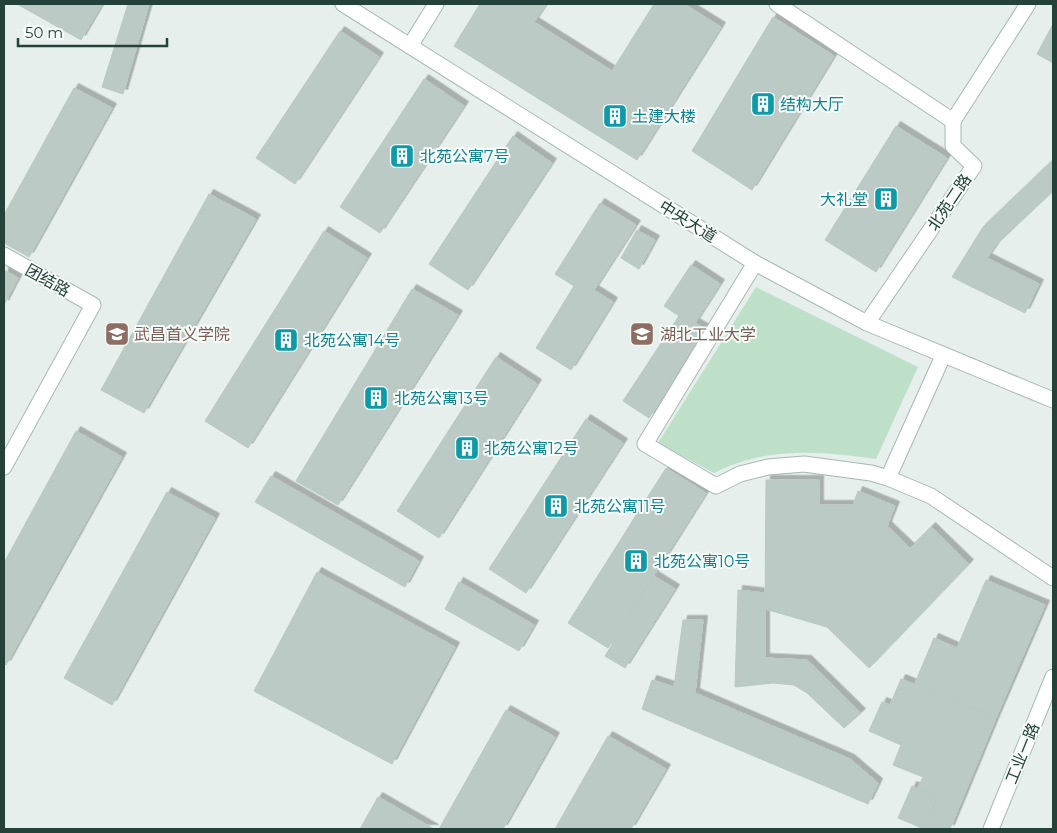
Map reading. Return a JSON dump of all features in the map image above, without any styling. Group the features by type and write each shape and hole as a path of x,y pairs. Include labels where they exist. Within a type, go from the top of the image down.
{"street":[{"name":"中央大道","path":"343,4 755,263 867,323 1053,400"},
{"path":"410,46 436,4"},
{"path":"777,4 953,121 1028,4"},
{"name":"北苑二路","path":"867,323 974,166 953,146 953,121"},
{"name":"团结路","path":"4,255 93,305 4,467"},
{"path":"755,263 645,444 716,486 740,474 768,467 804,464 870,473 888,478 931,496 1053,578"},
{"path":"888,478 943,356"},
{"name":"工业一路","path":"991,829 1053,677"}],"green space":[{"path":"756,287 918,367 876,459 835,454 794,453 754,458 714,473 658,443"}],"building":[{"path":"17,4 102,4 81,40"},
{"path":"128,4 149,4 123,94 102,87"},
{"name":"土建大楼","path":"480,4 546,4 534,22 612,71 654,4 684,4 721,27 637,160 454,46"},
{"name":"结构大厅","path":"773,17 834,56 752,190 692,151"},
{"path":"1053,24 1053,63 1037,54"},
{"path":"340,31 379,57 295,184 256,158"},
{"name":"北苑公寓7号","path":"424,79 464,106 380,233 340,207"},
{"path":"74,88 112,108 29,257 4,243 4,215"},
{"name":"大礼堂","path":"896,126 947,158 876,272 825,240"},
{"path":"513,136 552,163 468,290 429,264"},
{"path":"1053,160 1053,191 996,245 972,287 952,277 983,227"},
{"path":"209,194 256,219 144,413 101,390"},
{"path":"600,203 636,225 594,290 613,302 571,370 536,348 574,286 555,274"},
{"path":"637,230 655,240 639,269 621,258"},
{"name":"北苑公寓14号","path":"324,231 367,258 248,448 205,421"},
{"path":"987,258 1039,284 1025,313 972,287"},
{"path":"691,265 720,284 695,323 707,330 649,418 623,401 679,316 664,306"},
{"path":"4,270 18,278 4,305"},
{"name":"北苑公寓13号","path":"412,289 458,315 338,505 296,481"},
{"name":"北苑公寓12号","path":"496,357 537,384 439,538 397,511"},
{"name":"北苑公寓11号","path":"586,419 623,443 526,593 489,569"},
{"path":"76,431 122,457 6,665 4,664 4,563"},
{"name":"北苑公寓10号","path":"666,468 706,493 608,648 568,623"},
{"path":"271,476 419,561 405,587 255,502"},
{"path":"766,480 819,480 819,505 853,505 858,491 895,506 887,526 910,548 931,527 969,564 869,668 827,627 765,609"},
{"path":"167,492 215,518 112,705 64,678"},
{"path":"317,572 455,647 392,764 254,691"},
{"path":"654,576 675,589 625,668 605,656"},
{"path":"986,580 1045,605 996,718 915,683 934,638 957,648"},
{"path":"459,582 534,625 519,651 445,609"},
{"path":"738,590 765,593 765,658 807,660 861,713 844,728 807,693 794,685 773,683 735,687"},
{"path":"683,620 703,620 695,693 850,759 878,783 868,804 642,709 652,680 674,687"},
{"path":"901,679 996,718 950,829 924,829 937,796 918,788 923,777 893,765 901,745 869,731 882,702 890,705"},
{"path":"506,710 555,737 503,829 439,829"},
{"path":"608,736 666,769 631,829 555,829"},
{"path":"912,786 937,796 924,829 898,818"},
{"path":"378,797 434,829 360,829"}],"place":[{"name":"结构大厅","path":"763,104"},
{"name":"土建大楼","path":"615,116"},
{"name":"北苑公寓7号","path":"402,156"},
{"name":"大礼堂","path":"886,199"},
{"name":"武昌首义学院","path":"117,334"},
{"name":"湖北工业大学","path":"642,334"},
{"name":"北苑公寓14号","path":"286,340"},
{"name":"北苑公寓13号","path":"376,398"},
{"name":"北苑公寓12号","path":"467,448"},
{"name":"北苑公寓11号","path":"556,506"},
{"name":"北苑公寓10号","path":"636,561"}]}
